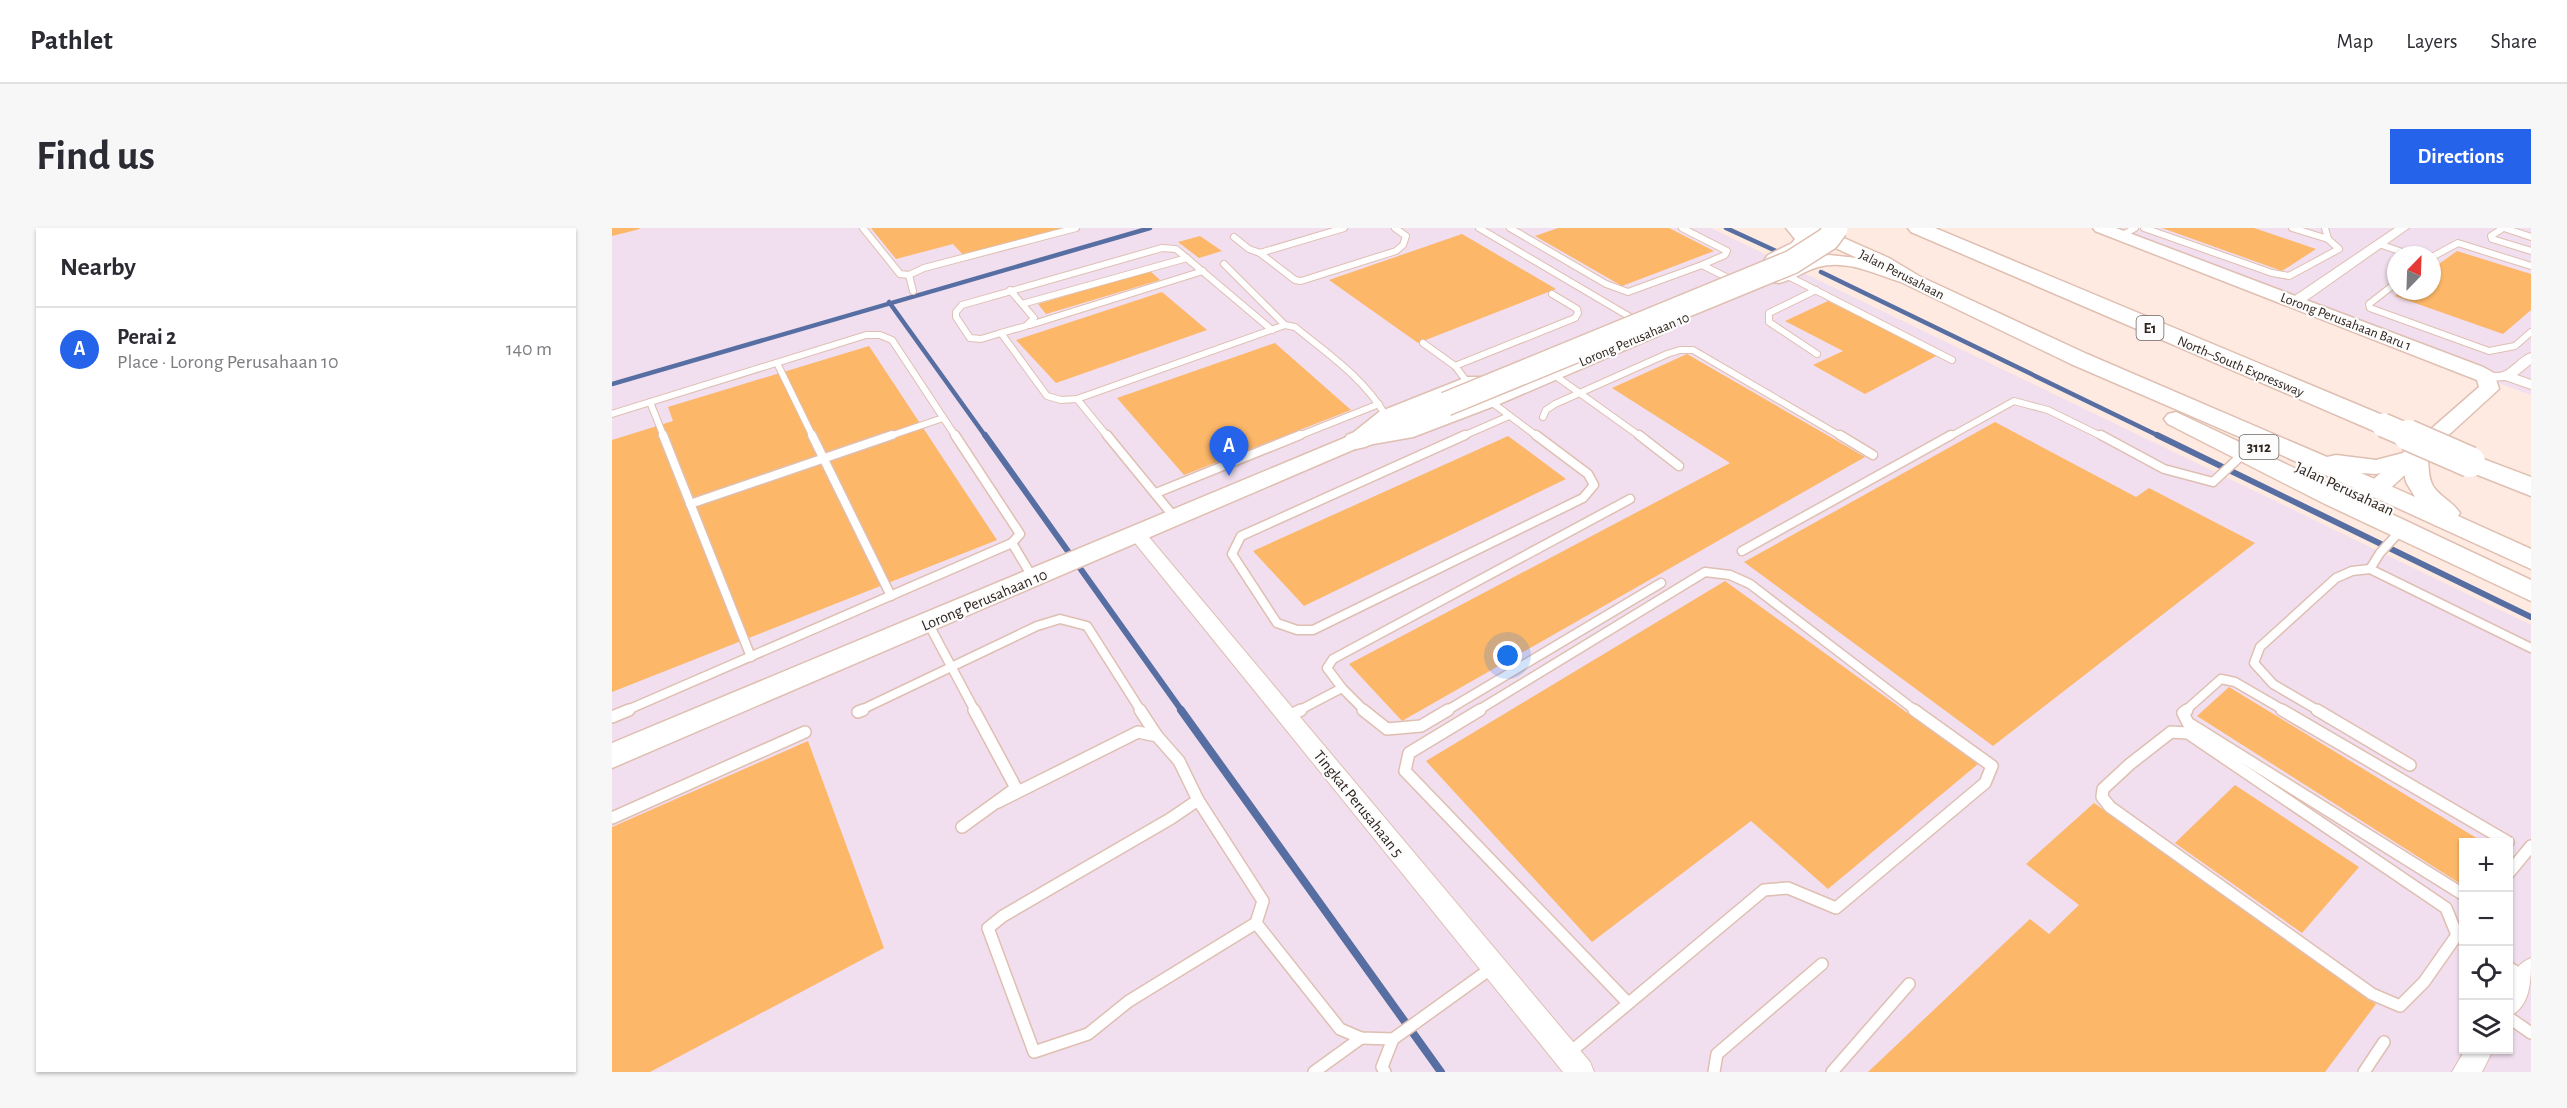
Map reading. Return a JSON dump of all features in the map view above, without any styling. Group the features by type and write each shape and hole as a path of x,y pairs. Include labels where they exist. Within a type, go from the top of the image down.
{"highway":[{"path":"1356,441 1792,262 1828,238 1836,228"},
{"name":"North–South Expressway","path":"1918,228 2480,456 2531,487"},
{"name":"North–South Expressway","path":"1953,228 2393,420"},
{"name":"North–South Expressway","path":"2480,456 2531,468"}],"main road":[{"name":"Jalan Perusahaan","path":"1806,228 1882,262 1912,280 2079,359 2295,452 2367,492 2531,575"},
{"path":"2079,359 2239,458 2332,497 2398,532 2531,591"},
{"name":"Jalan Perusahaan","path":"2162,394 2279,458 2488,540 2531,560"},
{"path":"2295,452 2359,466 2387,466 2411,457 2422,491 2443,510 2488,540"}],"street":[{"name":"Lorong Perusahaan 10","path":"1356,441 1383,410 1468,383 1798,248 1804,239 1794,228"},
{"name":"Lorong Perusahaan Baru 1","path":"2101,228 2128,232 2295,302 2497,377"},
{"path":"2295,302 2403,228"},
{"name":"Lorong Perusahaan 10","path":"612,756 1356,441 1405,432 1490,400 1816,262 1838,259 1866,265 1912,280"},
{"path":"2332,497 2367,492 2489,389 2497,377 2531,357"},
{"path":"2497,377 2531,386"},
{"name":"Tingkat Perusahaan 5","path":"1137,534 1573,1064"},
{"path":"2510,1000 2522,972"},
{"path":"2466,1072 2477,1054"}],"lane":[{"path":"863,228 900,274 909,275 924,268 1076,228"},
{"path":"1260,253 1344,228"},
{"path":"1234,237 1249,249 1260,253 1295,280 1302,281 1396,251 1403,245 1406,236 1395,228"},
{"path":"1479,228 1630,317"},
{"path":"1510,228 1606,284 1628,292 1725,255 1727,251 1682,228"},
{"path":"2144,228 2272,273 2289,276 2339,249 2328,239 2292,228"},
{"path":"2325,228 2328,239"},
{"path":"2531,237 2503,228 2492,236 2492,239 2531,251"},
{"path":"2441,252 2458,243 2531,266"},
{"path":"2379,244 2387,247"},
{"path":"1203,271 981,339 970,338 956,317 956,312 962,305 1162,248 1176,249 1203,271 1272,330"},
{"path":"1022,304 1187,258"},
{"path":"1224,264 1285,325"},
{"path":"1701,265 1728,278"},
{"path":"1786,274 1953,360"},
{"path":"909,275 913,291"},
{"path":"2387,289 2375,297 2369,304 2370,308 2489,351 2515,346 2531,332"},
{"path":"1010,290 1034,318 1026,326"},
{"path":"1816,290 1768,313 1769,322 1817,354"},
{"path":"1455,366 1575,318 1578,313 1577,309 1552,294"},
{"path":"1001,333 1047,396 1060,400 1077,399 1285,325 1295,327 1359,382 1383,410 1156,494"},
{"path":"612,414 866,335 880,335 892,340 1020,534 1012,543 612,717"},
{"path":"1423,343 1455,366 1468,383"},
{"path":"1543,417 1546,410 1581,392 1667,354 1680,350 1693,350 1873,454"},
{"path":"777,363 891,596"},
{"path":"1553,374 1581,392 1679,466"},
{"path":"1077,399 1175,518"},
{"path":"1490,400 1588,474 1594,485 1583,498 1313,630 1297,630 1277,623 1232,554 1241,536 1509,416"},
{"path":"1742,551 2014,401 2026,401 2048,410 2166,470 2213,482 2239,458"},
{"path":"650,402 751,657"},
{"path":"690,504 943,418"},
{"path":"1630,499 1333,659 1327,668 1361,708 1387,729 1421,726 1661,583"},
{"path":"2370,570 2380,553 2398,532"},
{"path":"1012,543 1033,578"},
{"path":"2410,765 2273,684 2254,663 2260,647 2336,578 2352,571 2370,570 2531,648"},
{"path":"1573,1064 1628,1003 1764,890 1788,888 1836,908 1985,783 1992,766 1918,714 1750,584 1730,575 1705,572 1409,753 1405,771 1628,1003"},
{"path":"858,712 1037,626 1060,619 1087,626 1157,736 1179,761 1198,800 1263,902 1256,923 1129,1000 1088,1034 1034,1052 988,928 1003,916 1170,819 1198,800"},
{"path":"928,623 953,666 1016,788 962,827"},
{"path":"2459,892 2188,723 2183,713 2221,680 2235,682 2500,838"},
{"path":"1287,717 1342,687"},
{"path":"612,818 805,732"},
{"path":"998,802 1138,732 1157,736"},
{"path":"2171,732 2188,733 2446,908 2460,937 2424,982 2400,1006 2372,994 2110,807 2102,797 2103,789 2130,764 2171,732"},
{"path":"2513,845 2529,852 2513,869"},
{"path":"1256,923 1340,1029 1361,1038 1398,1036"},
{"path":"1714,1072 1717,1054 1822,964"},
{"path":"1385,1072 1382,1067 1398,1036 1493,967"},
{"path":"1832,1072 1909,984"},
{"path":"2513,1020 2531,1033"},
{"path":"1314,1072 1361,1038"},
{"path":"2364,1072 2384,1042"}],"shaded area":[{"path":"612,228 1711,228 2531,625 2531,1072 612,1072"},
{"path":"2090,228 2531,228 2531,395"}],"building":[{"path":"612,228 639,228 640,229 612,236"},
{"path":"871,228 1069,228 966,258 953,244 896,259"},
{"path":"1558,228 1669,228 1714,251 1622,286 1535,236"},
{"path":"2162,228 2254,228 2316,249 2282,271"},
{"path":"1462,234 1556,289 1418,343 1329,280"},
{"path":"1200,236 1222,251 1199,258 1178,242"},
{"path":"2457,251 2531,274 2531,310 2503,334 2406,300 2441,300 2441,263"},
{"path":"1150,271 1160,280 1046,314 1038,304"},
{"path":"1162,292 1207,330 1056,383 1016,340"},
{"path":"1828,301 1938,355 1865,394 1813,365 1843,351 1785,321"},
{"path":"1275,343 1351,410 1184,475 1117,398"},
{"path":"869,346 997,540 612,692 612,440 673,421 668,407"},
{"path":"1687,354 1865,457 1402,721 1349,664 1730,463 1612,388"},
{"path":"1995,422 2136,497 2149,488 2255,543 1993,746 1744,562"},
{"path":"1508,436 1566,479 1304,606 1253,551"},
{"path":"1725,581 1978,764 1828,889 1751,821 1592,942 1426,761"},
{"path":"2229,687 2476,838 2459,838 2459,883 2197,716"},
{"path":"808,741 884,948 650,1072 612,1072 612,827"},
{"path":"2235,785 2359,867 2302,933 2175,843"},
{"path":"2094,803 2376,1004 2325,1072 1868,1072 2030,919 2049,934 2079,905 2026,864"}],"waterway":[{"path":"890,303 1150,228"},
{"path":"1726,228 1776,251"},
{"path":"1821,272 2161,437"},
{"path":"612,384 890,303"},
{"path":"890,303 986,437"},
{"path":"985,435 1182,711"},
{"path":"2157,435 2531,617"},
{"path":"1181,710 1441,1072"}],"place":[{"name":"Perai 2","path":"1229,476"}]}
